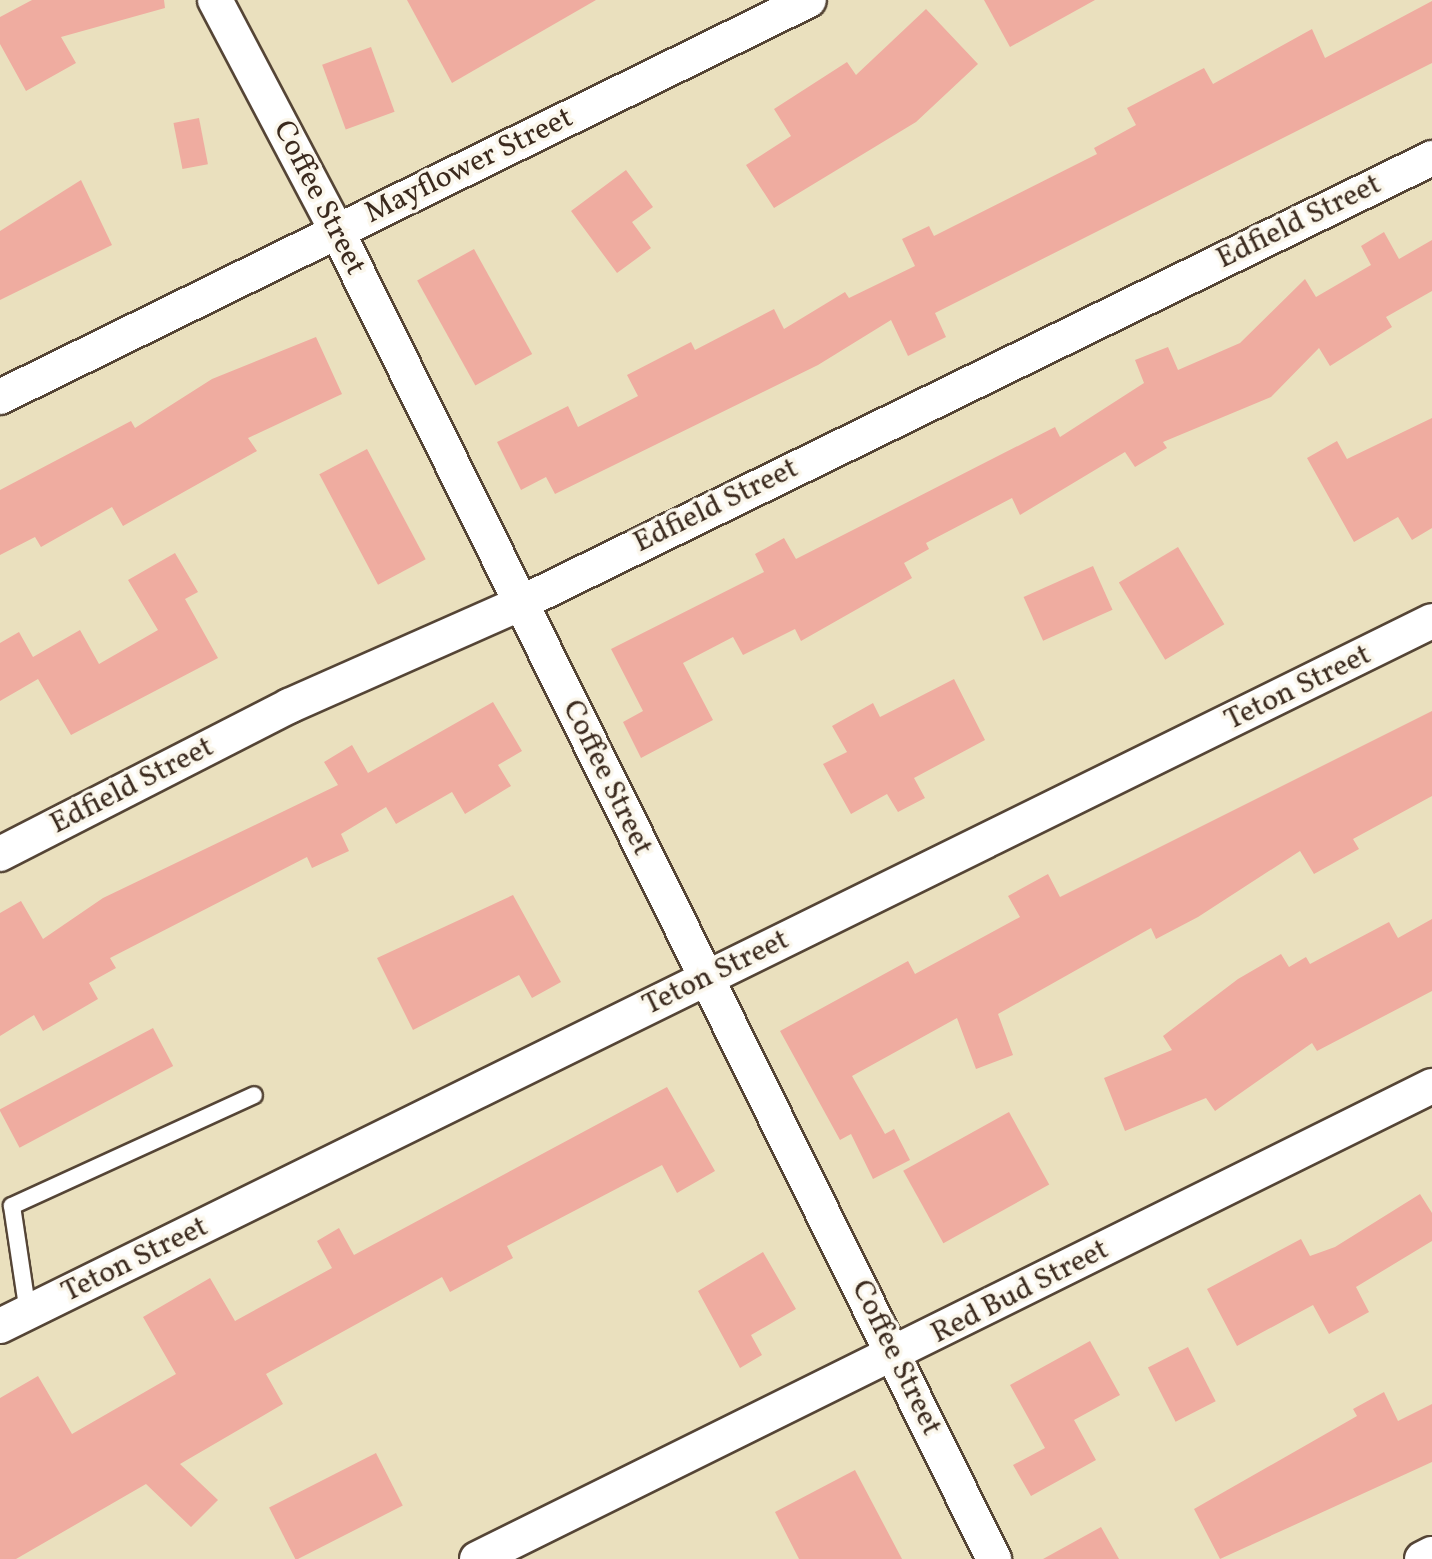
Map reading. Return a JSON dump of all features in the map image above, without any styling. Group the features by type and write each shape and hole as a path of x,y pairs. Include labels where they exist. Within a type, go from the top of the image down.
{"street":[{"name":"Coffee Street","path":"215,0 337,231 706,978 896,1354 994,1559"},
{"name":"Mayflower Street","path":"0,397 809,0"},
{"name":"Edfield Street","path":"0,854 289,706 521,603 1432,158"},
{"name":"Teton Street","path":"14,1320 1432,621"},
{"name":"Red Bud Street","path":"477,1559 1432,1086"},
{"path":"1422,1559 1432,1554"}],"lane":[{"path":"14,1320 12,1206 254,1095"}],"building":[{"path":"32,0 164,0 165,8 61,37 76,63 26,91 0,44 0,17"},
{"path":"407,0 596,0 452,83"},
{"path":"984,0 1095,0 1010,47"},
{"path":"1432,1 1432,63 935,313 946,337 908,356 891,320 818,365 555,494 546,477 521,490 497,442 568,406 578,427 638,396 627,375 691,342 695,350 774,309 784,329 845,292 849,298 915,266 902,239 929,226 934,236 1097,154 1094,148 1136,125 1127,108 1204,68 1213,84 1312,29 1325,58"},
{"path":"926,9 978,64 916,122 774,208 746,165 791,136 774,109 847,62 856,75"},
{"path":"371,47 395,112 346,130 322,65"},
{"path":"199,118 208,164 182,169 173,123"},
{"path":"626,170 653,207 632,222 651,248 617,273 571,211"},
{"path":"81,180 112,245 0,300 0,231"},
{"path":"1384,232 1399,259 1432,240 1432,291 1386,317 1392,327 1330,366 1319,348 1271,397 1163,442 1167,448 1135,467 1125,452 1020,515 1012,498 926,543 929,549 904,563 912,578 801,641 795,629 743,655 733,637 683,663 713,720 641,758 623,722 643,711 611,649 764,572 755,554 784,538 796,559 1055,427 1060,437 1144,383 1135,360 1168,347 1178,370 1240,343 1305,279 1316,297 1371,265 1361,246"},
{"path":"474,249 532,354 475,385 417,281"},
{"path":"316,337 342,394 248,438 257,451 123,526 112,507 41,547 35,537 0,555 0,490 131,421 135,428 212,379"},
{"path":"1432,418 1432,528 1412,540 1398,517 1354,542 1307,458 1337,441 1347,459"},
{"path":"367,449 426,559 378,585 319,474"},
{"path":"1178,547 1224,624 1165,660 1119,583"},
{"path":"175,553 198,592 185,599 218,658 71,735 38,679 0,701 0,643 19,632 33,657 80,630 99,664 158,630 128,580"},
{"path":"1093,566 1113,610 1043,641 1024,597"},
{"path":"954,679 985,740 914,778 925,798 898,812 887,794 851,814 823,764 847,752 832,726 873,703 880,717"},
{"path":"493,702 522,751 498,765 511,786 465,814 452,792 396,824 386,807 341,834 349,851 312,868 307,857 110,958 116,968 89,983 98,999 43,1031 34,1015 0,1036 0,913 21,901 43,939 103,898 338,785 324,762 352,745 368,773"},
{"path":"1432,711 1432,796 1353,839 1359,849 1314,874 1300,851 1198,917 1156,939 1151,928 998,1014 1013,1055 976,1069 957,1018 852,1076 885,1134 894,1129 910,1160 873,1179 851,1134 840,1140 780,1031 908,961 915,974 1020,917 1008,896 1048,874 1060,897"},
{"path":"513,895 561,982 532,998 519,975 413,1030 377,958"},
{"path":"1432,919 1432,991 1317,1051 1312,1043 1215,1111 1206,1098 1125,1131 1104,1078 1172,1050 1163,1036 1238,979 1281,954 1289,967 1306,957 1310,964 1389,922 1398,938"},
{"path":"153,1028 173,1066 20,1148 0,1109"},
{"path":"667,1087 715,1171 677,1193 662,1165 507,1246 513,1258 450,1292 442,1277 266,1374 283,1404 180,1464 218,1500 191,1527 146,1484 16,1559 0,1559 0,1398 38,1376 72,1434 176,1374 143,1317 210,1278 235,1321 332,1268 317,1241 339,1228 354,1255"},
{"path":"1009,1112 1049,1185 943,1243 903,1171"},
{"path":"1420,1194 1432,1213 1432,1241 1356,1287 1369,1312 1329,1334 1313,1305 1237,1346 1207,1289 1301,1239 1310,1256 1335,1247"},
{"path":"763,1252 796,1309 751,1335 762,1355 740,1368 698,1291"},
{"path":"1090,1341 1120,1395 1074,1420 1096,1460 1031,1496 1013,1465 1045,1448 1010,1385"},
{"path":"1188,1347 1216,1401 1176,1422 1148,1367"},
{"path":"1384,1392 1398,1421 1432,1404 1432,1462 1220,1559 1194,1509 1357,1416 1353,1409"},
{"path":"376,1453 403,1506 298,1559 269,1507"},
{"path":"855,1470 902,1559 799,1559 775,1512"},
{"path":"1101,1527 1119,1559 1043,1559"}]}
